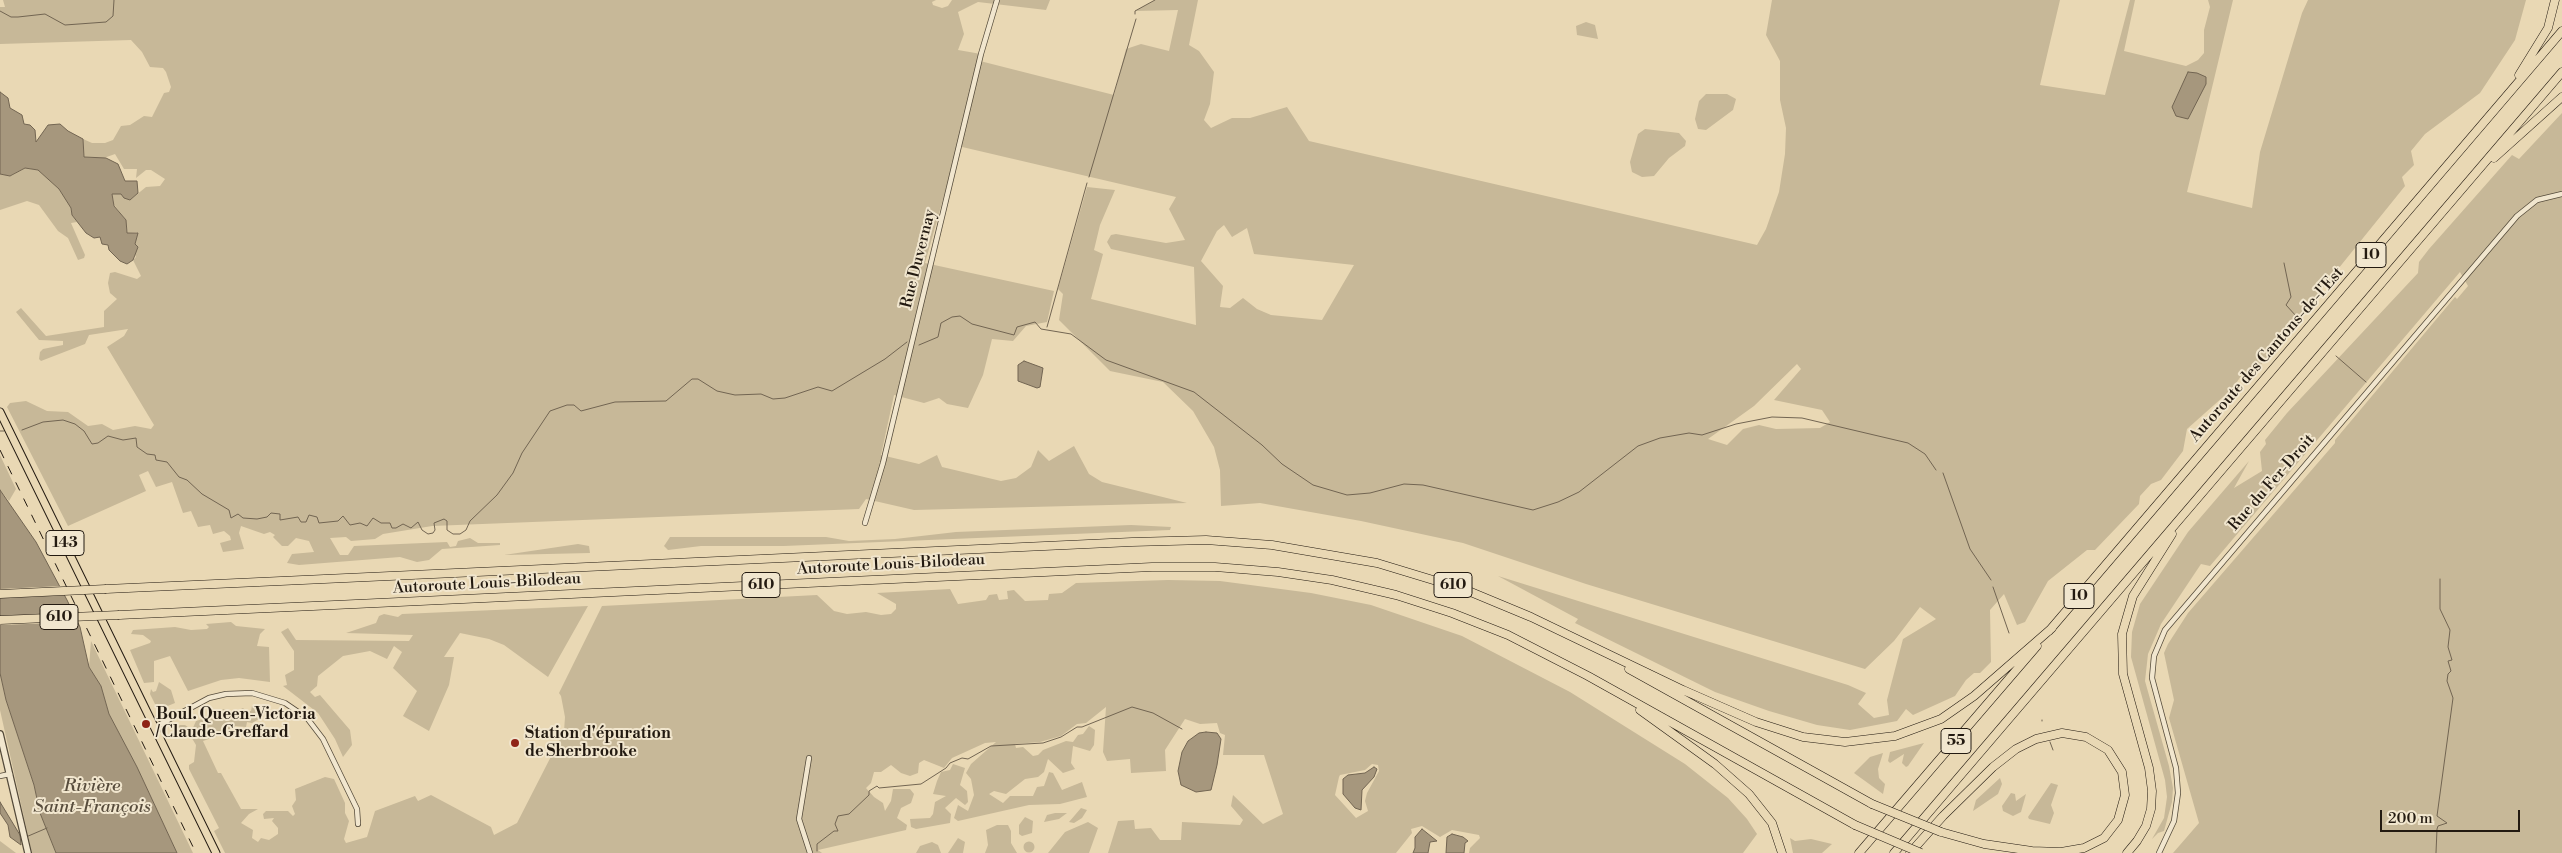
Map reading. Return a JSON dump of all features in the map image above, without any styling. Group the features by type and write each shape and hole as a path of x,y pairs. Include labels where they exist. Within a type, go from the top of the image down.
{"highway":[{"path":"2500,104 2547,32 2553,16 2555,0"},
{"name":"Autoroute des Cantons-de-l'Est","path":"2052,628 2562,31"},
{"name":"10","path":"2186,512 2562,72"},
{"path":"2467,183 2562,97"},
{"path":"2127,853 2146,826 2152,791 2150,768 2123,674 2121,653 2122,630 2128,608 2138,586 2186,512"},
{"name":"55","path":"1894,853 2186,512"},
{"name":"Autoroute Louis-Bilodeau","path":"0,594 1124,542 1206,540 1306,549 1391,566 1480,595 1565,633"},
{"name":"Autoroute Louis-Bilodeau","path":"0,620 1138,568 1228,568 1326,579 1430,605 1522,642 1612,689"},
{"path":"1565,633 1698,698 1763,725 1808,738 1845,742 1902,734 1945,716 1979,692 2052,628"},
{"name":"55","path":"1859,853 2052,628"},
{"path":"1565,633 1872,804 1941,832 1978,842 2032,851 2061,852 2084,848 2104,838 2118,820 2125,800 2122,772 2108,750 2086,736 2062,733 2036,738 2016,748 1993,766 1947,811 1910,853"},
{"path":"1612,689 1855,825 1921,853"},
{"path":"1612,689 1708,759 1745,789 1772,823 1782,853"}],"main road":[{"name":"143","path":"0,412 216,853"}],"street":[{"name":"Rue Duvernay","path":"865,523 883,463 983,46 997,0"},
{"name":"Rue du Fer-Droit","path":"2160,853 2174,821 2178,793 2176,768 2152,678 2154,656 2165,630 2517,216 2537,200 2562,194"},
{"path":"155,727 209,698 226,694 261,694 286,703 307,718 323,738 357,809 358,824"},
{"path":"0,734 28,851"},
{"path":"809,758 799,819 810,853"},
{"path":"0,776 10,774"}],"shaded area":[{"path":"3,0 936,0 932,2 933,5 942,8 948,6 952,0 1050,0 1046,10 978,2 958,12 964,34 958,50 981,54 980,61 1114,95 1126,49 1141,44 1169,51 1178,10 1135,11 1155,0 1198,0 1189,45 1199,51 1214,72 1210,104 1204,120 1211,128 1232,118 1250,118 1287,107 1309,141 1757,245 1766,229 1779,192 1785,154 1786,128 1780,100 1780,61 1766,35 1772,0 2060,0 2040,85 2105,95 2130,0 2135,0 2124,51 2186,66 2198,60 2204,53 2204,30 2210,7 2208,0 2233,0 2187,192 2252,208 2260,152 2302,13 2308,0 2526,0 2515,40 2480,93 2425,134 2411,151 2414,165 2402,177 2405,186 2255,372 2241,376 2232,389 2187,429 2183,451 2161,480 2151,484 2140,496 2139,504 2095,550 2087,550 2048,581 2025,622 2017,625 2004,594 1990,610 1991,662 1980,673 1974,673 1966,680 1955,696 1913,715 1906,709 1897,721 1850,730 1817,725 1715,692 1575,623 1578,619 1498,576 1848,685 1866,693 1858,704 1874,718 1889,715 1887,700 1903,639 1936,619 1920,607 1894,641 1865,669 1586,584 1463,543 1361,521 1260,503 1221,506 1220,470 1214,447 1193,411 1163,382 1110,371 1059,320 1063,294 1058,289 1087,187 1115,190 1100,225 1094,250 1103,254 1091,299 1196,325 1194,267 1111,249 1107,242 1111,235 1116,234 1166,243 1185,240 1169,209 1176,197 958,146 925,263 1054,291 1047,322 1026,326 1013,341 992,339 983,375 968,408 947,404 939,398 924,403 894,395 881,455 919,464 937,455 942,467 1001,481 1016,478 1031,467 1038,450 1049,461 1074,446 1089,474 1102,482 1187,503 914,510 866,499 859,509 432,526 383,534 375,539 351,541 346,537 330,538 340,555 348,555 354,546 447,542 450,547 456,546 458,541 470,538 478,543 500,543 500,545 442,549 429,560 417,562 400,557 299,565 287,563 292,554 314,552 309,541 296,538 288,546 282,546 273,537 275,535 270,532 264,534 241,526 239,533 244,549 223,552 220,543 231,540 230,536 224,531 213,534 210,525 198,527 191,511 183,513 172,482 156,487 148,471 139,475 146,491 68,526 7,407 10,403 26,401 47,411 68,412 88,426 102,424 113,430 135,426 151,429 154,425 107,347 124,336 128,329 89,335 85,344 41,361 39,359 40,352 43,349 63,345 63,341 39,340 16,312 21,308 46,336 104,327 104,311 117,299 110,293 108,283 110,273 115,272 137,279 141,276 133,260 136,257 134,253 137,232 127,233 126,220 114,205 112,193 121,194 130,200 146,187 160,186 165,179 151,170 146,170 136,178 137,169 124,169 115,154 104,158 84,157 83,139 92,143 105,143 113,140 121,126 130,125 144,116 152,117 164,93 169,92 171,87 163,68 150,67 142,52 131,40 0,44 0,7 5,7","holes":["1224,225 1232,237 1247,228 1254,254 1354,265 1322,320 1271,315 1257,309 1243,298 1230,308 1220,307 1223,286 1201,261 1217,231","1797,364 1801,369 1774,400 1822,410 1830,422 1820,428 1776,429 1759,425 1743,429 1727,445 1708,439 1754,406"]},
{"path":"1586,22 1595,25 1598,39 1577,35 1576,26"},
{"path":"1706,94 1727,94 1736,99 1733,110 1706,130 1698,129 1695,119 1699,101"},
{"path":"2562,113 2562,853 2173,853 2199,823 2169,718 2174,700 2164,653 2168,644 2188,613 2335,443 2335,440 2455,297 2457,299 2468,286 2460,272 2210,566 2201,564 2161,624 2148,654 2145,681 2169,766 2173,788 2172,802 2164,831 2158,833 2152,839 2164,818 2167,797 2165,780 2131,657 2132,632 2140,604 2188,532 2249,461 2234,488 2262,471 2260,452 2266,444 2265,440 2287,413 2418,273 2419,262 2429,249 2512,155 2519,159"},
{"path":"1645,129 1679,133 1686,141 1685,146 1669,158 1654,176 1642,177 1632,172 1630,162 1638,134"},
{"path":"25,168 38,170 59,189 71,207 72,215 77,222 71,223 85,255 84,258 78,260 68,238 58,231 39,205 27,201 0,210 0,174 11,176"},
{"path":"0,455 16,489 9,501 0,490"},
{"path":"1131,525 1171,527 1170,530 784,546 701,546 668,550 664,546 670,537 826,537 849,541 895,539 956,532"},
{"path":"578,544 589,546 590,553 504,555"},
{"path":"1168,580 1220,581 1311,593 1371,605 1462,636 1570,692 1685,764 1728,798 1747,819 1757,834 1743,853 1469,853 1470,848 1480,838 1479,835 1452,830 1440,837 1422,826 1411,829 1412,833 1396,853 1108,853 1118,821 1134,820 1135,829 1151,828 1160,840 1181,840 1182,822 1240,825 1243,820 1231,806 1233,795 1263,824 1283,814 1264,755 1223,755 1225,735 1220,733 1217,723 1200,724 1185,719 1165,750 1166,771 1131,773 1130,759 1107,761 1103,752 1106,707 1086,723 1077,724 1061,736 1040,742 1015,744 1016,748 1023,747 1033,756 1038,755 1043,750 1066,741 1073,742 1089,726 1095,730 1094,745 1090,751 1073,746 1071,763 1075,769 1063,773 1048,759 1044,772 1038,777 1025,779 1006,794 994,791 989,794 1003,803 1010,796 1033,796 1037,787 1044,786 1049,772 1053,773 1062,790 1082,782 1087,797 1060,804 1029,805 958,821 954,818 958,805 968,811 974,795 971,779 966,773 971,764 996,742 985,743 952,758 944,768 924,760 919,763 918,773 910,776 901,773 891,765 881,772 874,772 871,783 866,788 883,803 885,811 891,801 893,789 910,789 914,794 911,803 901,808 897,818 907,825 906,830 818,850 822,853 225,853 214,831 219,828 189,769 189,765 194,762 196,745 190,735 178,739 175,738 174,733 175,728 180,725 185,725 192,730 196,721 216,715 223,709 235,712 243,708 246,711 251,711 252,706 268,708 259,714 259,719 252,723 247,722 246,727 235,726 235,730 203,741 218,773 221,773 241,809 258,809 249,814 241,823 253,830 252,838 258,842 261,838 269,840 278,834 278,828 272,821 274,818 264,819 263,814 266,811 288,811 293,816 295,814 292,806 296,800 295,789 325,777 334,779 345,803 345,813 349,821 344,839 346,843 367,837 375,811 415,796 418,801 431,795 491,827 494,835 517,823 564,731 565,717 559,693 602,606 817,595 834,611 847,614 866,612 881,615 891,614 896,609 896,604 877,593 950,589 958,604 986,600 989,595 997,594 999,600 1008,599 1007,591 1014,590 1025,601 1048,600 1049,594 1062,593 1076,583","holes":["1372,764 1378,765 1379,771 1367,793 1365,801 1368,811 1356,818 1335,795 1339,777 1340,775 1365,770"]},
{"path":"588,606 548,677 504,645 489,639 460,633 444,657 454,657 449,685 429,731 403,716 417,691 393,668 402,652 394,646 387,659 370,651 343,656 318,676 317,686 310,692 315,697 320,695 350,730 352,745 343,757 335,739 318,713 283,686 287,685 285,675 294,670 294,651 281,632 288,628 296,640 409,641 413,635 346,633 376,623 379,616 384,614 398,617 402,614"},
{"path":"231,622 236,626 265,629 260,634 257,646 269,647 270,682 239,678 221,680 188,691 170,656 154,661 154,682 144,683 130,650 151,641 143,635 131,634 133,630 175,627 191,630 207,629 209,627 206,624"},
{"path":"91,641 193,853 177,853 137,767 109,714 101,686 89,667"},
{"path":"0,673 6,700 34,785 40,813 56,853 32,853 0,710"},
{"path":"159,682 171,690 175,703 158,710 150,694 151,689 153,692 156,691"},
{"path":"1924,743 1906,767 1902,763 1904,754 1890,763 1888,761 1890,752"},
{"path":"1883,753 1878,769 1879,778 1885,784 1883,794 1854,773 1870,757"},
{"path":"953,764 965,768 960,785 967,791 968,802 965,805 956,798 945,808 951,814 950,823 916,829 911,827 910,819 930,818 933,814 935,802 946,796 933,794 941,772 950,770"},
{"path":"2000,778 2002,784 1998,794 1973,811 1976,800"},
{"path":"2051,783 2058,785 2051,805 2054,813 2050,824 2029,819 2028,817"},
{"path":"2011,793 2015,794 2016,801 2026,794 2021,812 2013,816 2003,811 2002,806"},
{"path":"1081,808 1087,810 1082,818 1074,823 1069,822"},
{"path":"1067,813 1059,819 1044,822 1047,815"},
{"path":"1025,817 1033,821 1032,833 1022,836 1019,834 1019,825"},
{"path":"1088,822 1098,828 1089,853 1048,853 1065,832"},
{"path":"997,825 1008,825 1011,831 1011,843 1017,853 985,853 988,845 986,830"},
{"path":"958,838 965,842 963,853 948,853"},
{"path":"1790,838 1795,841 1811,839 1832,844 1822,853 1793,853"},
{"path":"0,841 16,853 0,853"},
{"path":"932,842 938,845 941,853 916,853 920,846"},
{"path":"1027,842 1031,842 1034,847 1033,851 1027,852 1024,849 1024,845"}],"water":[{"path":"2188,72 2206,77 2206,84 2188,119 2176,116 2172,107"},
{"path":"0,92 8,98 10,108 22,115 24,124 30,125 35,130 36,142 48,125 60,124 83,139 84,157 106,158 118,164 125,181 137,181 138,193 130,200 124,198 121,194 112,194 114,206 126,220 127,233 138,233 135,244 138,247 133,260 127,264 120,261 109,250 108,245 102,244 100,237 94,238 86,233 72,215 71,208 59,189 38,170 25,168 10,176 0,174"},
{"path":"1024,361 1043,368 1040,387 1037,388 1018,381 1018,365"},
{"name":"Rivière Saint-François","path":"0,490 36,542 67,600 80,627 89,667 101,686 109,714 137,767 177,853 56,853 40,813 34,785 6,700 0,673"},
{"path":"1199,733 1217,733 1221,739 1217,765 1211,790 1196,792 1181,785 1178,771 1182,752 1188,741"},
{"path":"1374,767 1377,769 1374,777 1362,790 1361,810 1355,808 1343,794 1343,779 1348,775 1365,773"},
{"path":"0,802 20,835 21,845 10,837 8,825 0,813"},
{"path":"1422,829 1437,841 1430,842 1428,853 1413,853 1415,837"},
{"path":"1452,834 1463,837 1468,841 1465,843 1464,853 1446,853 1447,837"}],"pier":[{"path":"62,586 67,595 0,598 0,589"},
{"path":"76,613 80,622 0,625 0,616"}],"waterway":[{"path":"0,11 11,17 45,14 65,25 106,22 113,16 114,0"},
{"path":"1135,14 1135,11 1155,0"},
{"path":"1089,177 1136,19"},
{"path":"1047,327 1087,183"},
{"path":"2284,263 2291,297 2286,305 2297,317 2295,322"},
{"path":"919,345 938,337 941,323 952,317 960,316 972,324 1014,335 1017,327 1035,322 1041,329 1071,334 1106,360 1194,392 1262,445 1282,464 1313,485 1347,495 1370,493 1404,484 1423,485 1533,510 1558,502 1579,492 1638,446 1660,438 1689,433 1702,435 1736,424 1772,417 1802,418 1908,443 1925,454 1936,470"},
{"path":"22,430 43,422 63,420 75,424 84,431 92,444 98,443 108,436 123,440 136,438 137,447 147,454 155,455 156,460 167,462 179,477 187,480 202,494 229,510 231,518 238,514 243,518 257,519 267,517 271,513 280,514 280,520 298,517 301,522 306,522 309,515 317,517 319,523 338,521 343,516 350,525 360,523 367,526 373,518 381,523 390,523 392,528 403,524 411,528 418,522 422,530 428,534 433,533 435,530 434,523 444,519 447,521 447,530 453,534 460,534 466,530 470,521 497,495 513,473 522,453 550,411 567,405 574,405 581,411 615,402 666,401 692,379 698,379 717,391 735,395 761,394 773,399 785,398 818,387 832,391 885,359 907,342"},
{"path":"2336,356 2366,382"},
{"path":"1943,473 1970,549 1991,580"},
{"path":"2436,853 2438,826 2447,823 2437,816 2453,698 2447,681 2448,674 2451,671 2448,661 2452,660 2448,647 2450,630 2440,609 2440,579"},
{"path":"1993,587 2009,633"},
{"path":"817,851 817,844 834,831 838,831 835,824 838,816 849,814 869,795 869,791 877,786 879,788 921,784 946,768 950,763 962,758 968,759 991,746 1043,743 1061,737 1077,727 1082,727 1132,707 1153,713 1182,729"},
{"path":"2050,742 2053,750"},
{"path":"26,837 47,828"}],"railway":[{"path":"0,450 196,853"}],"place":[{"name":"Boul. Queen-Victoria / Claude-Greffard","path":"146,724"},
{"name":"Station d'épuration de Sherbrooke","path":"515,743"}]}
